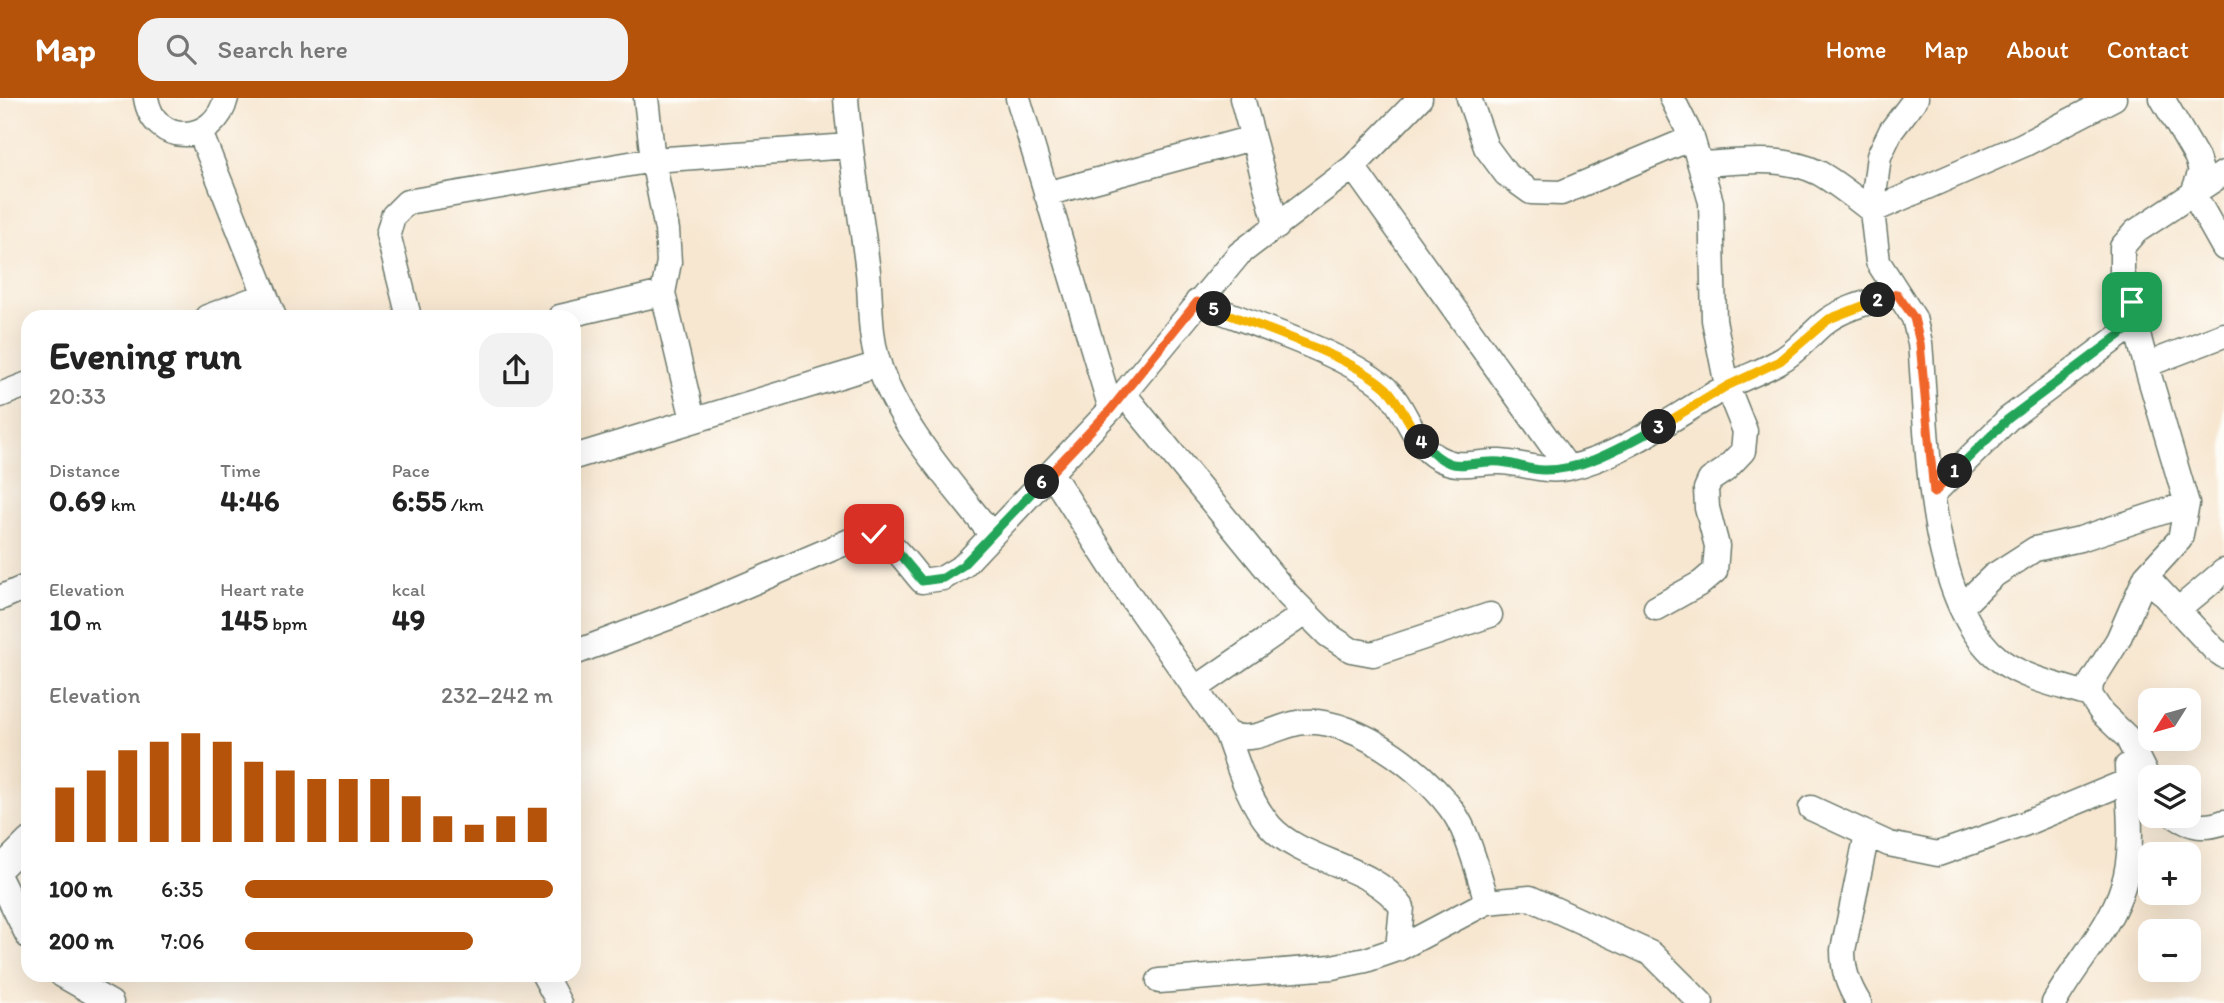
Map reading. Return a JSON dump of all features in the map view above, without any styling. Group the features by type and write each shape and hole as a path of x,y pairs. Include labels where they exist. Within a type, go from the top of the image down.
{"street":[{"path":"146,98 156,122 169,131 184,135 200,132 214,124 223,111 226,98"},
{"path":"646,98 653,160 668,240 669,261 663,293 693,420"},
{"path":"846,98 868,274 871,331 879,363 918,438 992,535"},
{"path":"1018,98 1046,194 1118,401 1305,612 1328,635 1351,650 1373,654 1490,615"},
{"path":"1242,98 1277,227"},
{"path":"581,650 691,609 859,537 874,534 890,543 922,581 943,578 962,566 1118,401 1238,254 1353,167 1420,98"},
{"path":"1469,98 1486,147 1506,174 1531,192 1561,193 1692,138"},
{"path":"1656,608 1701,583 1715,571 1717,546 1707,508 1706,489 1710,480 1725,470 1743,451 1745,431 1727,386 1714,320 1711,202 1702,164 1672,98"},
{"path":"1916,98 1891,131 1879,156 1872,211 1878,262 1914,318 1920,343 1934,493 1951,588 1961,607 2001,660 2035,677 2090,695 2102,713 2127,737 2138,779"},
{"path":"1872,211 2023,145 2115,98"},
{"path":"2162,98 2197,158 2200,172 2193,193 2224,248"},
{"path":"200,132 270,306 247,310"},
{"path":"1046,194 1252,138"},
{"path":"407,310 388,234 393,216 407,202 653,160 850,146"},
{"path":"1702,164 1766,160 1797,165 1820,174 1872,211"},
{"path":"1353,167 1568,468"},
{"path":"2090,695 2091,683 2118,640 2146,576 2179,539 2187,504 2122,272 2122,247 2135,232 2224,173"},
{"path":"581,312 663,293"},
{"path":"1197,302 1311,347 1363,373 1386,388 1420,440 1436,457 1453,465 1474,466 1497,462 1541,470 1568,468 1593,459 1674,419 1727,386 1780,361 1829,319 1897,294"},
{"path":"1934,493 2008,419 2136,323"},
{"path":"2146,365 2224,335"},
{"path":"581,455 879,363"},
{"path":"0,395 21,387"},
{"path":"1051,473 1227,734 1254,804 1272,828 1291,841 1366,877 1393,895 1402,907 1398,949"},
{"path":"1961,607 1993,576 2035,549 2080,539 2187,504"},
{"path":"2178,610 2224,571"},
{"path":"2146,576 2214,649 2224,656"},
{"path":"0,598 21,589"},
{"path":"1195,689 1305,612"},
{"path":"1227,734 1243,740 1305,722 1341,727 1394,754 1440,796 1460,823 1487,902"},
{"path":"1811,808 1908,850 1938,854 2138,783"},
{"path":"2054,1003 2112,913 2124,885 2138,789"},
{"path":"2201,826 2211,827 2224,822"},
{"path":"1859,1003 1848,985 1843,967 1843,950 1867,834"},
{"path":"0,869 21,848"},
{"path":"0,879 21,922"},
{"path":"1158,981 1332,967 1398,949 1487,902 1530,898 1652,954 1701,1003"},
{"path":"74,982 111,1003"},
{"path":"548,982 559,1003"}],"route":[{"path":"874,534 890,543 922,581 943,578 962,566 1111,409 1197,302 1311,347 1363,373 1386,388 1420,440 1436,457 1453,465 1474,466 1497,462 1541,470 1568,468 1632,440 1674,419 1727,386 1780,361 1794,352 1829,319 1897,294 1914,318 1920,343 1934,493 2008,419 2136,323 2132,302"}]}
